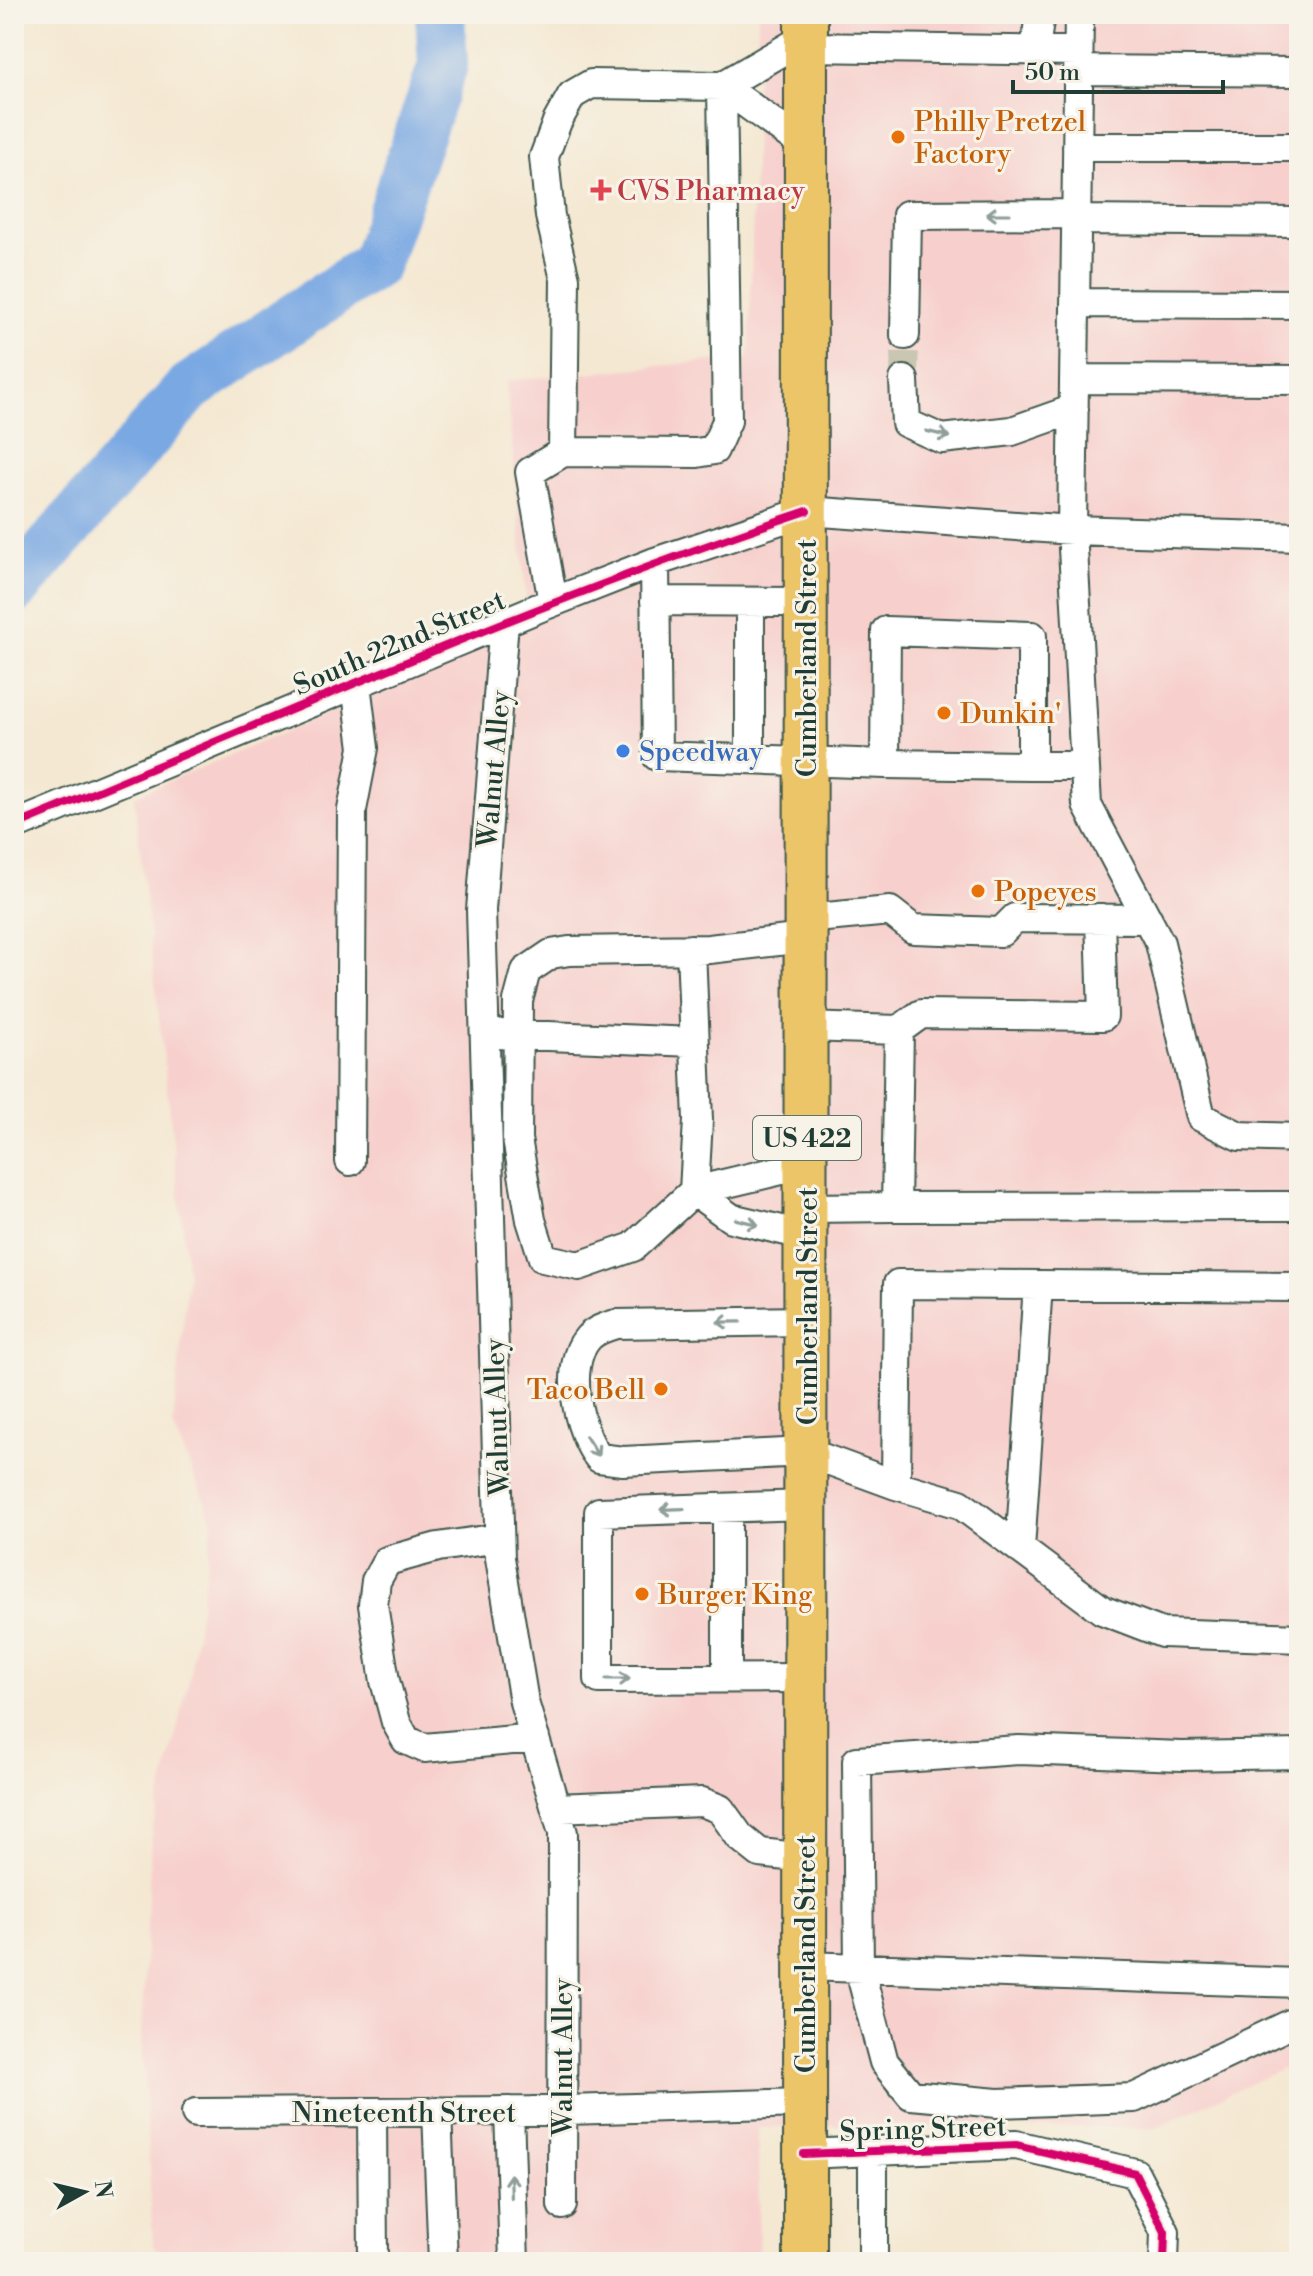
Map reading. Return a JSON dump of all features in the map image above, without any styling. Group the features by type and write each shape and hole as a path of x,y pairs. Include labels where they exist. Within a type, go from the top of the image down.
{"highway":[{"name":"Cumberland Street","path":"805,2262 806,33"}],"street":[{"path":"1035,50 1040,14"},
{"path":"1079,14 1072,530 1087,805 1160,943 1201,1117 1239,1136 1299,1138"},
{"path":"563,452 565,279 550,216 544,157 557,122 572,95 591,84 722,86 806,33 1035,50 1078,60 1299,72"},
{"path":"722,86 805,146"},
{"path":"553,602 530,472 563,452 697,453 714,450 727,421 722,86"},
{"path":"1077,147 1299,147"},
{"path":"905,335 907,215 1299,222"},
{"path":"1075,303 1299,304"},
{"path":"1074,379 1299,380"},
{"path":"904,380 906,423 942,439 1012,431 1074,409"},
{"path":"807,511 1072,530 1299,537"},
{"name":"South 22nd Street","path":"14,826 553,602 655,562 807,511"},
{"path":"655,562 657,756 885,764 1084,766"},
{"path":"655,601 807,602"},
{"path":"750,602 750,758"},
{"name":"Walnut Alley","path":"504,622 481,910 499,1538 524,1702 563,1833 562,2205"},
{"path":"885,764 886,631 1032,636 1032,766"},
{"path":"350,1161 352,810 364,748 356,684"},
{"path":"807,1164 694,1191 633,1247 579,1266 543,1258 531,1220 517,1139 518,1001 526,971 551,954 691,949 890,911 913,929 1001,932 1015,918 1148,919"},
{"path":"805,1027 899,1030 921,1014 1103,1016 1100,918"},
{"path":"691,949 698,1120 694,1191"},
{"path":"896,1207 899,1030"},
{"path":"485,1033 694,1042"},
{"path":"694,1191 731,1218 807,1222 896,1207 1299,1206"},
{"path":"896,1485 898,1284 1299,1287"},
{"path":"1020,1549 1038,1285"},
{"path":"807,1321 616,1324 589,1336 577,1355 576,1375 579,1419 586,1442 599,1458 659,1461 806,1452 896,1485 960,1504 1102,1610 1162,1633 1299,1638"},
{"path":"806,1505 599,1512 599,1679 806,1678"},
{"path":"727,1508 727,1678"},
{"path":"499,1538 438,1547 387,1561 376,1581 373,1605 379,1647 396,1722 406,1740 424,1748 535,1738"},
{"path":"1299,1754 1182,1756 1019,1750 857,1761 859,1967 884,2062 911,2095 997,2103 1134,2098 1299,2020"},
{"path":"556,1808 702,1802 720,1809 740,1837 760,1853 805,1858"},
{"path":"805,1966 1299,1983"},
{"name":"Nineteenth Street","path":"196,2113 509,2111 804,2103"},
{"path":"437,2111 443,2262"},
{"path":"509,2111 514,2262"},
{"path":"372,2112 373,2262"},
{"name":"Spring Street","path":"804,2154 1016,2145 1135,2173 1165,2232 1164,2262"},
{"path":"873,2151 873,2262"}],"shaded area":[{"path":"758,14 1299,14 1299,2061 1155,2128 832,2125 758,2128 759,2262 168,2262 153,2246 142,2033 151,1836 190,1675 213,1521 173,1426 188,1274 134,796 529,628 506,381 749,357"}],"waterway":[{"path":"14,589 189,388 375,264 443,65 440,14"}],"tunnel":[{"path":"904,380 905,335"}],"cycle path":[{"path":"14,826 507,621 807,511"},
{"path":"804,2154 1016,2145 1135,2173 1165,2232 1164,2262"}],"place":[{"name":"Philly Pretzel Factory","path":"898,137"},
{"name":"CVS Pharmacy","path":"601,190"},
{"name":"Dunkin'","path":"944,713"},
{"name":"Speedway","path":"623,751"},
{"name":"Popeyes","path":"978,891"},
{"name":"Taco Bell","path":"661,1389"},
{"name":"Burger King","path":"642,1594"}]}
